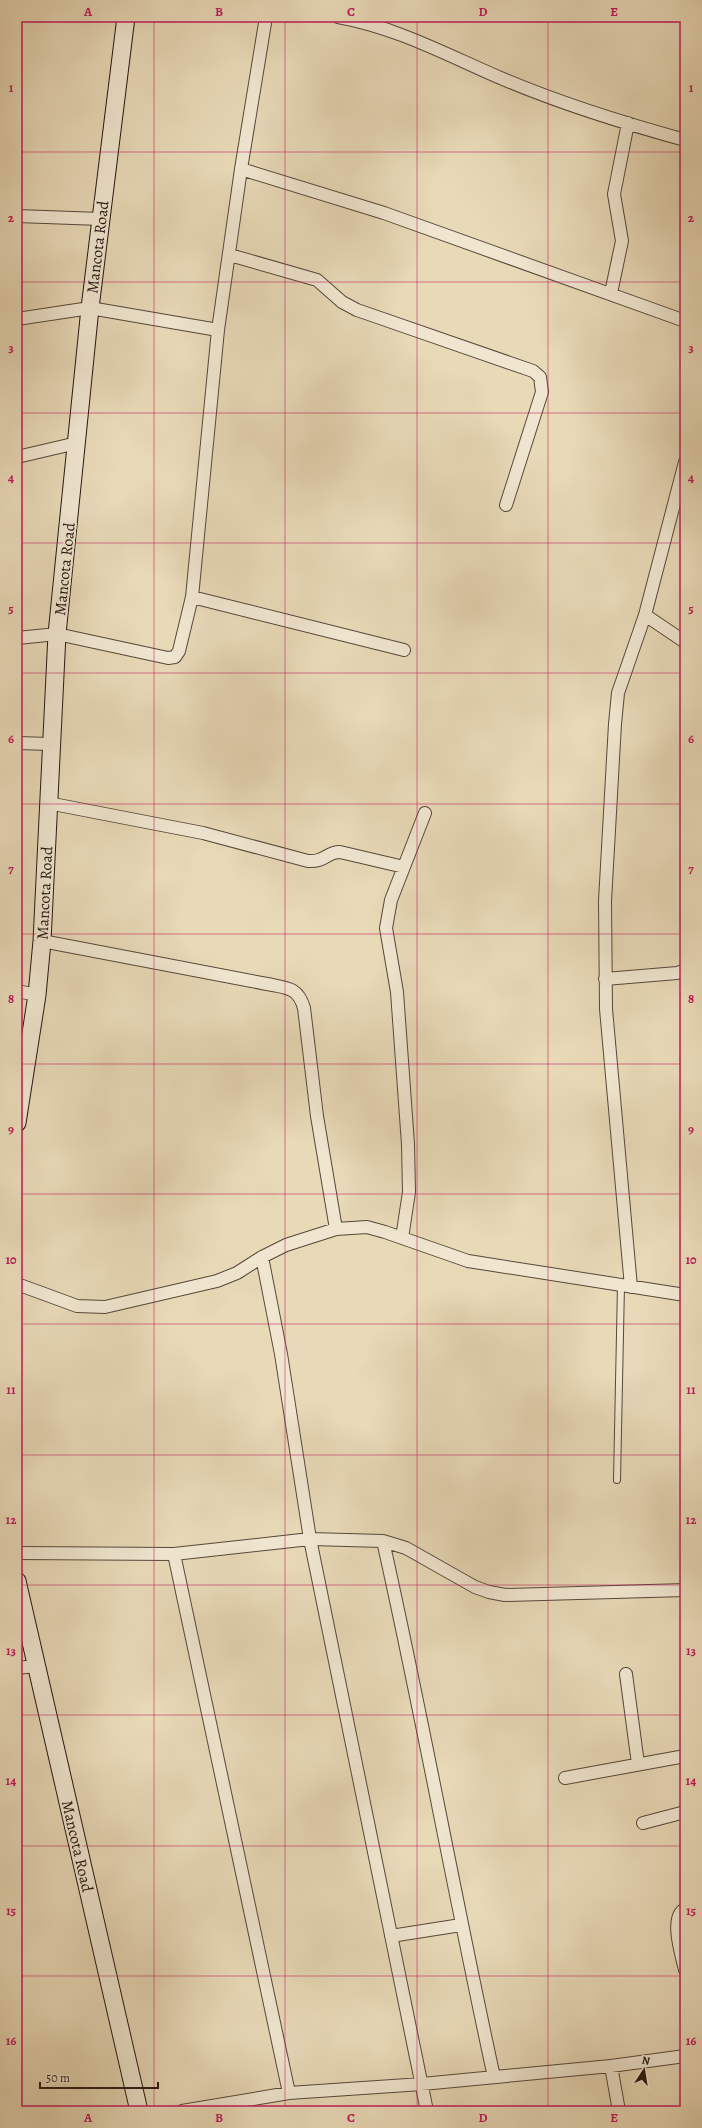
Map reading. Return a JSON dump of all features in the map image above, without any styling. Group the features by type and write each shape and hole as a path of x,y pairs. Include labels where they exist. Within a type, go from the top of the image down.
{"main road":[{"name":"Mancota Road","path":"17,1123 38,995 57,634 90,308 126,17"},
{"name":"Mancota Road","path":"17,1582 139,2111"}],"street":[{"path":"17,638 57,634 168,658 175,657 179,651 192,597 218,330 230,255 241,169 266,17"},
{"path":"338,17 362,21 413,40 503,79 572,106 685,140"},
{"path":"611,293 622,241 614,194 628,124"},
{"path":"241,169 384,213 611,293 685,321"},
{"path":"17,216 101,219"},
{"path":"230,255 317,280 342,302 357,310 533,371 540,377 542,392 506,505"},
{"path":"17,319 90,308 218,330"},
{"path":"17,456 77,443"},
{"path":"626,1286 605,979 605,900 615,724 618,693 645,615 685,462"},
{"path":"192,597 404,650"},
{"path":"645,615 685,642"},
{"path":"17,743 51,744"},
{"path":"48,803 203,833 308,861 322,860 331,853 340,852 404,867"},
{"path":"402,1238 409,1192 408,1144 398,992 386,928 391,900 425,813"},
{"path":"42,941 295,990 301,997 304,1008 317,1116 336,1229"},
{"path":"605,979 677,973 685,970"},
{"path":"17,991 38,995"},
{"path":"17,1284 77,1306 105,1307 217,1281 237,1273 262,1257 286,1245 336,1229 367,1227 468,1261 685,1295"},
{"path":"262,1257 281,1354 310,1540 427,2111"},
{"path":"17,1553 174,1554 310,1540 383,1541 406,1548 489,1592 505,1594 685,1590"},
{"path":"383,1541 442,1818 461,1926 494,2077"},
{"path":"174,1554 290,2093"},
{"path":"17,1668 36,1666"},
{"path":"626,1674 638,1764"},
{"path":"565,1778 685,1756"},
{"path":"643,1823 685,1812"},
{"path":"685,1910 678,1917 676,1925 685,1970"},
{"path":"391,1936 461,1926"},
{"path":"182,2111 290,2093 422,2084 611,2066 685,2056"},
{"path":"611,2066 619,2111"}],"lane":[{"path":"617,1480 626,1286"}]}
